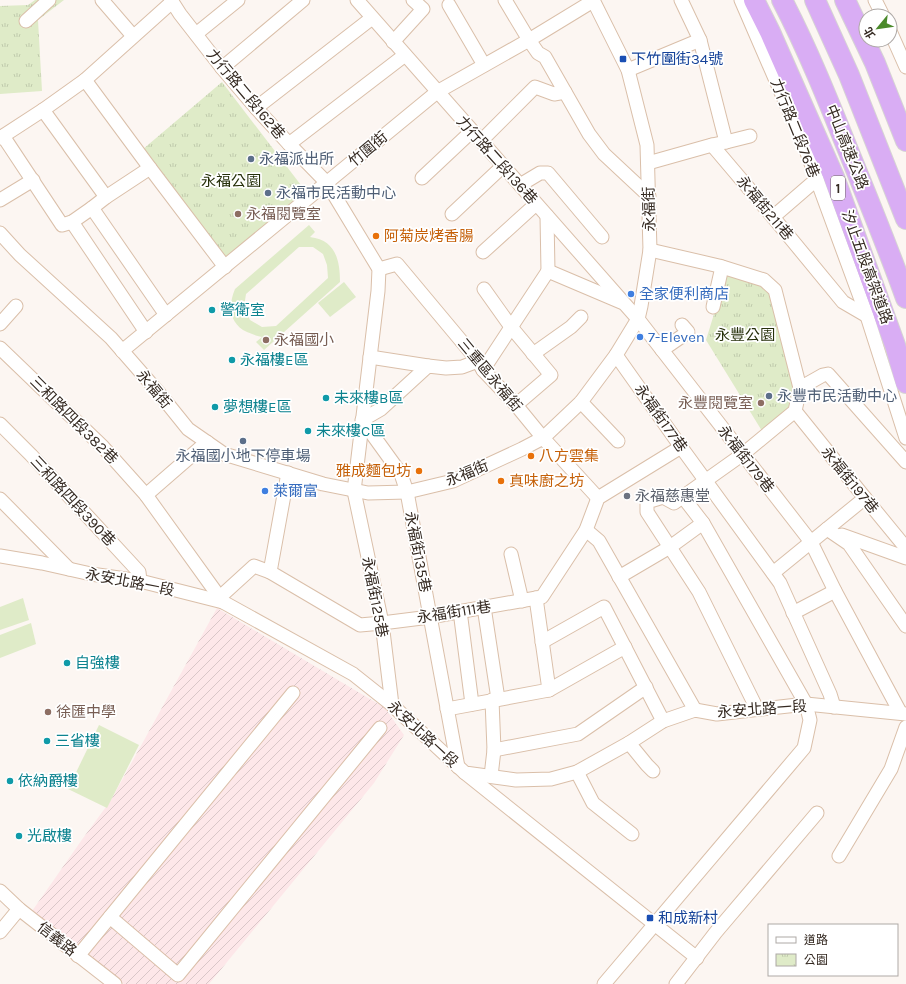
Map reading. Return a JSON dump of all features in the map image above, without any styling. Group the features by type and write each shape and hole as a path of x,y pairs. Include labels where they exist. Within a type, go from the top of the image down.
{"highway":[{"name":"中山高速公路","path":"782,0 832,109 885,240 906,298"},
{"name":"中山高速公路","path":"815,0 849,74 906,219"},
{"path":"846,0 875,63 906,141"},
{"name":"汐止五股高架道路","path":"747,3 770,32 834,177 895,345 906,383"}],"street":[{"path":"26,21 49,0"},
{"path":"102,0 133,36"},
{"path":"196,34 238,0"},
{"path":"222,68 303,0"},
{"name":"力行路二段136巷","path":"357,0 638,319"},
{"path":"393,42 422,10 413,0"},
{"path":"505,0 538,53 545,57 589,134 604,154 649,196"},
{"path":"681,0 700,40 726,142"},
{"path":"732,0 737,9 741,11 747,3"},
{"path":"150,168 106,197 72,222 62,225 2,137 85,80 171,1"},
{"name":"力行路二段162巷","path":"171,1 222,68 256,108 327,183 379,269"},
{"name":"竹圍街","path":"122,351 437,92 529,40 593,1"},
{"name":"永福街","path":"0,233 20,255 110,338 159,393 188,429 224,454 323,484 368,493 406,492 453,481 543,438 581,402 616,355 638,319 650,250 647,145 628,70 593,1"},
{"name":"力行路二段76巷","path":"747,3 817,179 867,316 906,438"},
{"path":"449,5 484,65"},
{"path":"256,108 372,18"},
{"path":"628,70 700,40"},
{"path":"898,45 903,54 906,67"},
{"path":"289,144 405,55"},
{"path":"85,80 225,267"},
{"path":"422,178 535,87 554,94 565,92"},
{"path":"43,110 106,197"},
{"path":"648,163 750,136"},
{"name":"永福街211巷","path":"712,145 843,302 867,316"},
{"path":"452,214 503,166"},
{"path":"520,185 540,173 548,173 602,237"},
{"path":"773,217 817,179"},
{"path":"0,200 32,180"},
{"path":"484,252 536,204"},
{"path":"92,208 166,315"},
{"path":"370,357 446,368 480,366 512,327 548,271 547,216"},
{"path":"72,222 146,332"},
{"path":"650,250 722,267 764,280 775,290 800,388 795,411 743,454 674,503 663,497 646,502 647,512 699,592 757,709"},
{"name":"三重區永福街","path":"379,269 397,264 480,366 598,498"},
{"path":"713,307 722,267"},
{"name":"永福街125巷","path":"379,269 378,291 354,490 382,623 392,705"},
{"path":"548,271 624,303"},
{"path":"484,289 533,354 551,375 516,405"},
{"path":"0,324 16,306"},
{"path":"533,354 571,328 581,317"},
{"name":"永福街179巷","path":"638,319 811,542 835,591 903,713"},
{"path":"662,350 688,332 682,325"},
{"name":"三和路四段382巷","path":"0,348 103,446 146,495 222,600"},
{"path":"616,355 705,481 780,583 830,694 834,707"},
{"name":"永福街177巷","path":"616,355 705,481"},
{"path":"362,420 382,409 428,366"},
{"path":"800,388 823,375 828,374 906,462"},
{"path":"581,402 618,442"},
{"name":"永福街197巷","path":"795,411 906,548"},
{"name":"永福街135巷","path":"362,420 401,474 406,492 447,709 462,770"},
{"name":"三和路四段390巷","path":"0,424 31,455 139,572 140,581"},
{"path":"146,495 207,442"},
{"path":"549,690 536,598 542,597 586,530 598,498 681,447"},
{"path":"270,572 288,473"},
{"path":"604,984 653,924 804,748 810,720 806,704 704,523 683,497"},
{"path":"772,573 865,498"},
{"path":"0,500 70,570"},
{"path":"619,577 670,547 704,523"},
{"path":"586,530 599,541 695,710"},
{"path":"827,530 906,558"},
{"path":"827,530 849,544 906,626"},
{"path":"511,554 522,600"},
{"name":"永安北路一段","path":"0,556 42,562 70,570 140,581 222,600 353,674 392,705 462,770 491,776 516,780 551,779 577,772 629,743 663,721 695,710 717,714 806,704 903,713"},
{"name":"永福街111巷","path":"222,600 254,566 270,572 360,624 430,617 536,598"},
{"path":"793,613 835,591"},
{"path":"484,607 495,700 494,750 491,776"},
{"path":"542,642 604,607 663,721"},
{"path":"460,611 472,704"},
{"path":"447,709 549,690 625,647"},
{"path":"494,750 578,734 646,687"},
{"path":"78,956 293,693"},
{"path":"839,856 891,769 906,727"},
{"path":"110,917 178,976 380,728"},
{"path":"629,743 653,771"},
{"path":"462,770 697,958"},
{"path":"577,772 593,802 632,834"},
{"path":"676,984 716,932 818,813"},
{"name":"信義路","path":"0,891 19,909 115,984"},
{"path":"0,932 19,909"}],"shaded area":[{"path":"217,608 385,708 404,735 374,783 209,984 124,984 30,914 111,800"}],"green space":[{"path":"35,0 64,0 38,20 42,91 0,94 0,6 28,5"},
{"name":"永福公園","path":"222,82 307,193 225,261 142,150"},
{"path":"309,225 315,232 310,237 325,242 330,246 337,258 340,282 264,350 256,342 262,337 241,329 233,319 231,301 235,289","holes":["299,247 313,247 323,254 327,265 328,278 276,326 262,327 250,320 244,307 246,294"]},
{"name":"永豐公園","path":"726,275 763,284 770,294 795,394 790,407 786,412 778,420 762,431 706,340"},
{"path":"344,282 356,297 330,317 318,303"},
{"path":"23,598 29,620 0,630 0,607"},
{"path":"31,623 36,644 0,658 0,635"},
{"path":"99,725 139,745 107,808 68,789"}],"place":[{"name":"下竹圍街34號","path":"623,59"},
{"name":"永福派出所","path":"251,159"},
{"name":"永福市民活動中心","path":"268,193"},
{"name":"永福閱覽室","path":"238,214"},
{"name":"阿菊炭烤香腸","path":"376,236"},
{"name":"全家便利商店","path":"631,294"},
{"name":"警衛室","path":"212,310"},
{"name":"7-Eleven","path":"640,337"},
{"name":"永福國小","path":"266,340"},
{"name":"永福樓E區","path":"232,360"},
{"name":"永豐市民活動中心","path":"769,396"},
{"name":"未來樓B區","path":"326,398"},
{"name":"永豐閱覽室","path":"761,403"},
{"name":"夢想樓E區","path":"215,407"},
{"name":"未來樓C區","path":"308,431"},
{"name":"永福國小地下停車場","path":"243,441"},
{"name":"八方雲集","path":"531,456"},
{"name":"雅成麵包坊","path":"419,471"},
{"name":"真味廚之坊","path":"501,481"},
{"name":"萊爾富","path":"265,491"},
{"name":"永福慈惠堂","path":"627,496"},
{"name":"自強樓","path":"67,663"},
{"name":"徐匯中學","path":"48,712"},
{"name":"三省樓","path":"47,741"},
{"name":"依納爵樓","path":"10,781"},
{"name":"光啟樓","path":"19,836"},
{"name":"和成新村","path":"650,918"}]}
